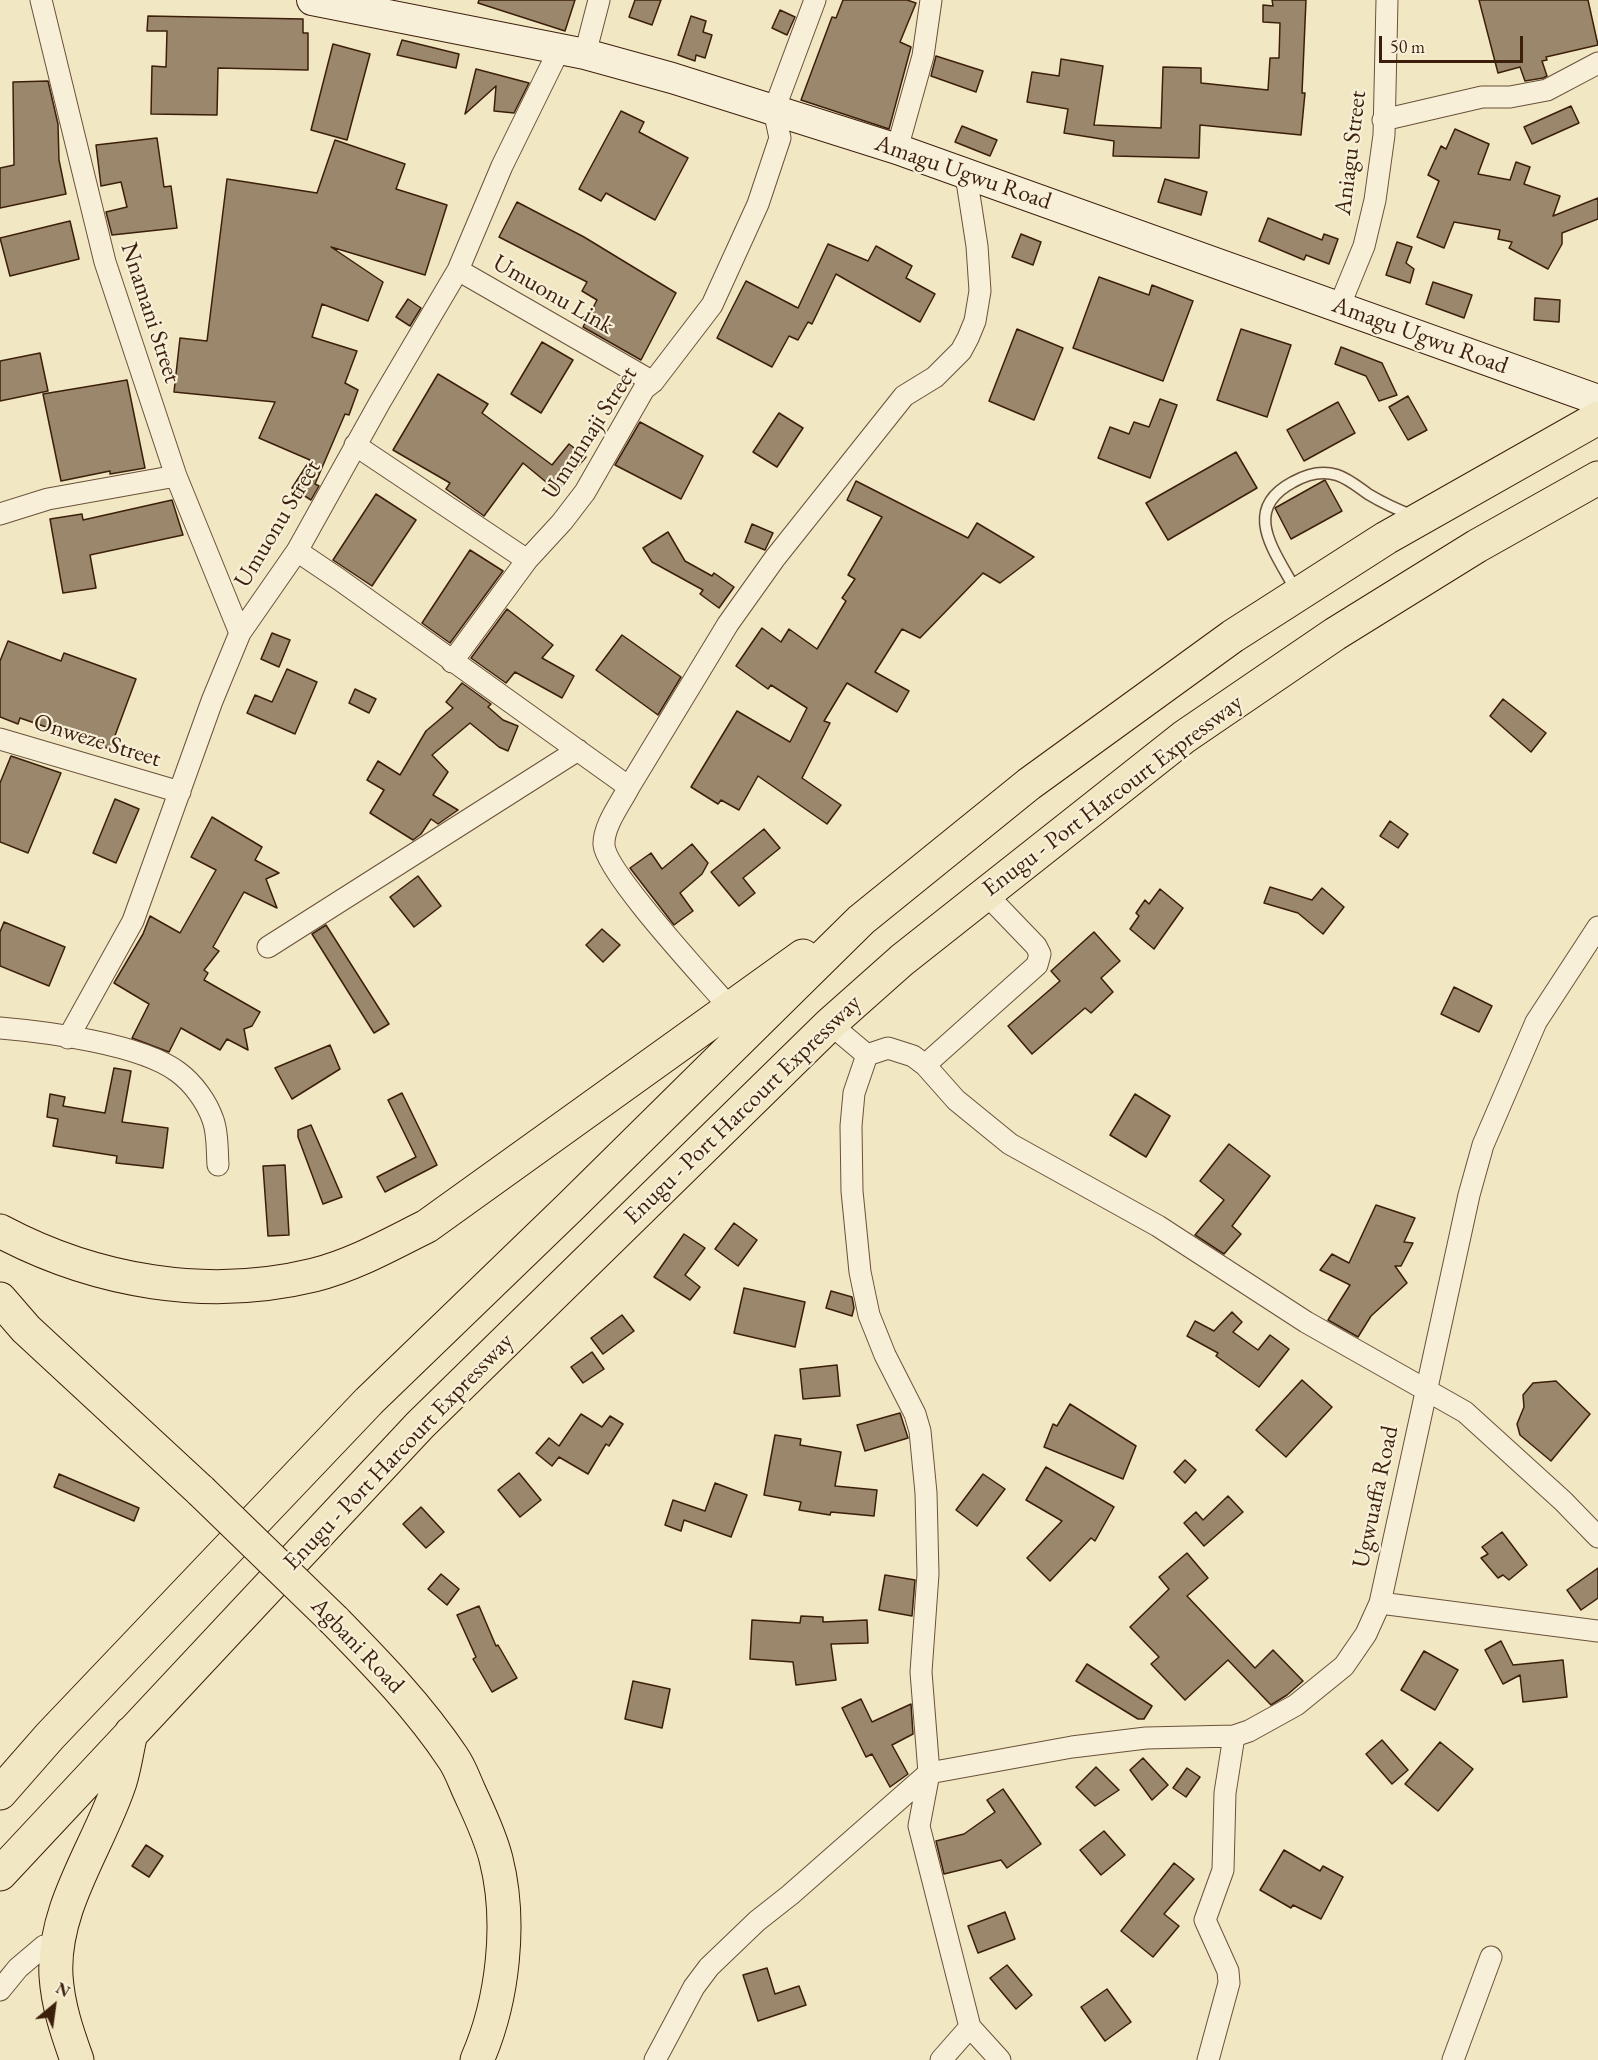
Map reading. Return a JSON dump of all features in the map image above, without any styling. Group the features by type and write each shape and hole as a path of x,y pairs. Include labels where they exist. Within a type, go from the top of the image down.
{"main road":[{"path":"0,1793 50,1736 369,1401 861,920 1029,784 1233,636 1297,594 1595,414"},
{"name":"Enugu - Port Harcourt Expressway","path":"0,1874 420,1425 830,1024 902,960 1184,737 1325,640 1477,546 1598,478"},
{"path":"0,1231 32,1246 134,1280 190,1287 246,1286 315,1275 364,1258 427,1226 731,1009 783,969 861,920"},
{"name":"Agbani Road","path":"0,1299 27,1329 201,1491 334,1620 397,1684 454,1760 481,1816 496,1859 502,1904 502,1951 496,1994 484,2044 477,2060"},
{"path":"77,2060 63,2021 56,1974 63,1924 78,1876 119,1783 130,1733"}],"street":[{"name":"Nnamani Street","path":"41,0 105,262 177,476 240,633"},
{"name":"Amagu Ugwu Road","path":"312,0 361,4 572,51 897,148 966,175 1339,307 1595,414"},
{"name":"Umuonu Street","path":"68,1038 133,921 240,633 297,552 355,445 458,270 502,166 572,51 599,0"},
{"path":"774,110 814,0"},
{"path":"897,148 923,56 931,0"},
{"name":"Aniagu Street","path":"1339,307 1364,246 1375,200 1383,120 1387,0"},
{"path":"1383,120 1482,97 1510,98 1547,90 1598,63"},
{"name":"Umunnaji Street","path":"452,662 526,560 562,522 585,492 644,390 653,382 712,305 758,204 780,138 774,110"},
{"path":"731,1009 655,922 609,860 604,848 604,836 629,787 728,624 775,558 904,396 935,377 960,351 968,338 975,321 980,291 977,246 966,175"},
{"name":"Umuonu Link","path":"458,270 653,382"},
{"path":"355,445 526,560"},
{"path":"0,514 48,499 177,476"},
{"path":"297,552 340,579 452,662 629,787"},
{"name":"Onweze Street","path":"0,739 180,792"},
{"path":"268,947 578,750"},
{"path":"925,1065 1037,965 1039,959 1036,946 986,893"},
{"name":"Ugwuaffa Road","path":"929,1773 1104,1743 1146,1738 1234,1736 1250,1731 1296,1705 1344,1666 1366,1634 1380,1603 1425,1391 1483,1145 1536,1022 1598,927"},
{"path":"830,1024 867,1055"},
{"path":"0,1028 68,1038 146,1055 177,1071 195,1088 214,1120 218,1165"},
{"path":"867,1055 888,1048 914,1056 956,1100 1010,1144 1158,1226 1306,1322 1465,1412 1563,1501 1598,1538"},
{"path":"867,1055 854,1093 851,1126 852,1191 860,1272 869,1315 885,1355 915,1414 920,1431 926,1493 928,1574 921,1672 929,1773 919,1827 970,2027 1000,2060"},
{"path":"1380,1603 1598,1631"},
{"path":"1208,2060 1229,1983 1228,1971 1205,1920 1222,1870 1225,1793 1234,1736"},
{"path":"655,2060 694,1987 715,1960 929,1773"},
{"path":"0,1990 18,1968 44,1946"},
{"path":"1453,2060 1491,1957"},
{"path":"941,2060 970,2027"}],"lane":[{"path":"1297,594 1269,538 1265,522 1265,509 1269,499 1280,488 1302,477 1322,472 1338,475 1384,504 1421,519"}],"building":[{"path":"479,0 575,0 565,31 478,3"},
{"path":"635,0 661,0 652,25 629,17"},
{"path":"843,0 907,0 916,3 900,42 911,47 889,129 801,100 832,17 836,18"},
{"path":"1272,0 1306,0 1302,93 1305,93 1301,135 1200,125 1199,158 1113,156 1114,141 1064,133 1068,109 1027,102 1032,72 1059,76 1061,59 1103,66 1094,125 1161,128 1163,67 1201,68 1201,83 1268,90 1270,58 1279,58 1280,23 1263,22 1263,5 1273,6"},
{"path":"1479,0 1588,0 1598,45 1546,57 1547,60 1542,61 1547,76 1543,78 1525,81 1520,67 1498,73"},
{"path":"780,10 795,17 787,35 772,28"},
{"path":"148,16 303,19 303,33 308,33 308,70 218,68 217,115 151,114 152,66 166,67 167,31 147,31"},
{"path":"691,16 706,21 703,32 712,35 705,58 696,55 695,61 678,55"},
{"path":"402,40 459,54 456,68 397,55"},
{"path":"333,44 370,54 347,140 311,130"},
{"path":"936,56 983,71 976,92 931,76"},
{"path":"476,69 529,83 514,113 494,111 496,86 465,114"},
{"path":"48,81 58,124 59,160 66,194 0,208 0,168 14,165 13,82"},
{"path":"1571,106 1579,123 1532,144 1524,127"},
{"path":"621,111 644,122 639,132 688,158 655,220 606,193 601,201 579,189"},
{"path":"962,126 997,140 990,156 955,142"},
{"path":"1455,129 1489,144 1478,174 1510,180 1516,162 1530,167 1524,184 1560,196 1553,216 1598,198 1598,219 1562,233 1562,244 1548,269 1509,248 1512,242 1498,239 1500,230 1454,222 1444,248 1417,237 1439,181 1428,175 1441,146 1446,149"},
{"path":"157,138 164,187 171,186 177,228 112,235 106,212 127,207 121,182 101,186 96,145"},
{"path":"335,140 405,164 396,189 447,205 425,275 331,247 383,282 368,321 322,304 312,337 357,351 345,383 358,390 349,415 345,414 315,484 319,486 311,500 292,488 310,460 259,438 275,402 174,392 180,338 207,341 227,179 317,193"},
{"path":"1165,179 1207,192 1201,215 1158,202"},
{"path":"517,202 584,237 676,293 641,360 583,327 597,300 582,291 587,282 499,237"},
{"path":"1268,218 1322,240 1324,234 1338,239 1329,264 1306,255 1304,260 1259,241"},
{"path":"70,221 79,259 10,276 0,238"},
{"path":"1021,234 1041,242 1033,265 1012,257"},
{"path":"1397,242 1412,247 1406,263 1414,269 1410,283 1386,275"},
{"path":"828,244 868,261 876,246 912,266 906,278 935,294 920,322 836,274 812,324 808,322 798,340 789,336 772,367 717,338 746,281 798,308"},
{"path":"1099,277 1149,295 1152,285 1193,301 1163,381 1073,348"},
{"path":"1433,282 1472,295 1464,318 1426,304"},
{"path":"1535,298 1560,300 1559,322 1534,320"},
{"path":"408,299 421,308 410,326 396,317"},
{"path":"1017,329 1063,348 1034,420 989,401"},
{"path":"1241,329 1291,345 1267,417 1217,400"},
{"path":"542,342 573,360 541,413 511,394"},
{"path":"1341,347 1382,363 1397,395 1379,401 1366,376 1335,364"},
{"path":"40,353 48,391 0,401 0,361"},
{"path":"438,374 488,404 482,413 552,465 569,444 586,457 557,491 523,463 484,516 446,489 450,483 393,450"},
{"path":"127,380 145,468 110,474 110,471 61,481 43,394"},
{"path":"1408,396 1427,430 1408,440 1389,407"},
{"path":"1160,399 1177,405 1150,478 1098,458 1110,427 1129,434 1134,422 1149,427"},
{"path":"1338,402 1355,433 1304,461 1287,430"},
{"path":"779,413 803,428 777,467 753,452"},
{"path":"640,422 703,456 681,499 615,465"},
{"path":"1236,452 1257,488 1168,540 1146,503"},
{"path":"1325,480 1342,511 1291,539 1275,508"},
{"path":"856,481 968,538 977,523 1034,557 1000,583 983,573 920,638 902,629 875,672 909,691 897,712 847,683 824,721 830,723 802,778 841,805 827,824 758,776 739,810 721,800 718,804 691,787 737,711 790,742 807,708 771,685 768,689 736,666 762,628 781,642 789,629 817,649 846,601 842,598 855,579 848,575 882,517 847,500"},
{"path":"376,494 416,520 372,586 333,560"},
{"path":"172,500 183,535 90,555 96,588 63,593 50,519 82,514 83,520"},
{"path":"752,524 773,533 765,550 745,542"},
{"path":"668,532 685,561 712,576 714,573 734,587 719,608 700,594 703,590 652,562 643,548"},
{"path":"470,550 503,571 450,643 422,623"},
{"path":"507,609 553,645 542,658 574,676 562,698 515,672 506,683 471,658"},
{"path":"272,633 290,640 279,667 261,659"},
{"path":"622,635 681,677 658,715 596,670"},
{"path":"8,641 61,661 64,653 136,679 110,749 20,718 18,724 0,717 0,661"},
{"path":"287,669 317,682 295,734 247,713 255,695 272,702"},
{"path":"462,683 491,704 488,707 503,720 518,726 508,751 499,747 470,723 432,755 448,772 433,795 458,810 438,824 431,819 421,834 413,840 370,813 384,790 367,780 378,761 400,775 426,731 453,708 446,702"},
{"path":"355,689 376,699 369,713 349,703"},
{"path":"1503,699 1546,733 1531,752 1490,716"},
{"path":"11,756 61,773 28,853 0,842 0,783"},
{"path":"115,799 139,809 116,863 93,853"},
{"path":"212,817 262,847 255,860 279,873 266,879 277,908 244,892 213,947 219,951 204,970 208,973 204,980 260,1012 252,1026 244,1029 248,1050 227,1039 220,1050 181,1028 169,1052 132,1038 149,1004 114,983 143,934 150,916 180,933 216,870 191,857"},
{"path":"1390,821 1408,834 1398,848 1380,836"},
{"path":"764,829 780,848 743,878 755,893 739,906 711,872"},
{"path":"692,844 708,863 702,874 680,893 693,911 674,925 630,868 651,853 662,869"},
{"path":"418,876 441,906 414,927 390,897"},
{"path":"1270,887 1312,900 1322,888 1344,907 1323,934 1298,913 1264,903"},
{"path":"1160,889 1183,908 1154,949 1130,929 1139,916 1136,913 1145,900 1149,904"},
{"path":"4,922 65,947 49,986 0,966 0,932"},
{"path":"326,925 389,1024 374,1033 312,934"},
{"path":"602,929 620,945 603,962 586,945"},
{"path":"1094,932 1120,961 1101,978 1113,992 1091,1013 1085,1008 1032,1054 1008,1026 1060,981 1051,971"},
{"path":"1454,987 1492,1006 1479,1032 1441,1014"},
{"path":"330,1045 340,1069 292,1099 275,1068"},
{"path":"114,1068 131,1071 122,1122 168,1128 163,1168 116,1163 117,1156 53,1146 58,1119 47,1117 50,1094 65,1097 63,1106 105,1113"},
{"path":"402,1093 437,1165 385,1192 377,1177 416,1157 388,1100"},
{"path":"1135,1094 1170,1116 1146,1157 1110,1135"},
{"path":"311,1125 342,1197 323,1204 298,1137 298,1130"},
{"path":"1229,1144 1270,1176 1232,1226 1241,1234 1224,1254 1195,1235 1224,1200 1200,1181"},
{"path":"285,1165 289,1235 268,1236 263,1166"},
{"path":"1376,1205 1415,1218 1404,1242 1413,1243 1401,1266 1395,1266 1407,1283 1371,1316 1358,1337 1328,1320 1350,1285 1320,1270 1332,1254 1349,1263"},
{"path":"734,1223 757,1240 738,1266 715,1249"},
{"path":"684,1234 705,1248 685,1275 700,1287 690,1300 654,1277"},
{"path":"744,1288 805,1302 795,1347 734,1333"},
{"path":"831,1291 852,1297 854,1308 852,1316 826,1308"},
{"path":"1232,1312 1242,1322 1233,1332 1258,1350 1270,1335 1289,1349 1259,1387 1216,1356 1218,1353 1187,1336 1195,1321 1214,1331"},
{"path":"622,1315 634,1331 603,1354 591,1338"},
{"path":"592,1352 604,1369 583,1383 571,1367"},
{"path":"837,1365 840,1396 803,1399 800,1369"},
{"path":"1302,1380 1332,1407 1286,1457 1256,1430"},
{"path":"1556,1381 1590,1414 1551,1461 1520,1435 1517,1424 1524,1407 1523,1395 1533,1383"},
{"path":"1070,1404 1136,1446 1123,1479 1044,1447 1053,1424 1057,1426"},
{"path":"900,1413 908,1438 865,1451 857,1425"},
{"path":"581,1414 602,1427 610,1416 623,1424 609,1446 606,1444 588,1474 559,1457 552,1466 536,1453 549,1438 559,1446"},
{"path":"775,1435 801,1439 800,1445 841,1452 835,1486 877,1490 874,1516 831,1512 830,1515 799,1510 801,1502 764,1495"},
{"path":"1185,1460 1196,1470 1185,1483 1174,1472"},
{"path":"1046,1467 1114,1507 1095,1541 1091,1538 1050,1581 1027,1558 1062,1521 1026,1500"},
{"path":"519,1473 541,1500 520,1517 498,1490"},
{"path":"59,1474 139,1508 134,1521 54,1487"},
{"path":"983,1474 1005,1489 977,1526 956,1510"},
{"path":"715,1483 747,1495 731,1537 684,1520 681,1531 665,1525 673,1500 705,1511"},
{"path":"1228,1496 1243,1512 1204,1546 1184,1523 1196,1512 1203,1520"},
{"path":"421,1507 444,1532 426,1548 403,1524"},
{"path":"1502,1532 1527,1565 1509,1580 1503,1575 1498,1578 1481,1558 1488,1554 1482,1547"},
{"path":"1187,1553 1208,1578 1187,1596 1255,1668 1273,1650 1303,1681 1287,1695 1271,1705 1228,1660 1185,1700 1151,1664 1159,1657 1130,1627 1169,1589 1159,1577"},
{"path":"1598,1568 1598,1598 1581,1610 1567,1590"},
{"path":"441,1574 459,1589 447,1605 428,1589"},
{"path":"885,1575 915,1580 912,1616 879,1610"},
{"path":"479,1606 496,1646 498,1645 517,1678 492,1692 473,1659 476,1657 457,1615"},
{"path":"801,1616 823,1617 823,1622 867,1620 868,1643 831,1644 836,1680 796,1685 793,1662 750,1659 752,1620 800,1623"},
{"path":"1501,1641 1513,1665 1563,1660 1567,1697 1523,1702 1520,1675 1503,1684 1485,1650"},
{"path":"1424,1651 1458,1670 1435,1710 1401,1690"},
{"path":"1087,1664 1152,1706 1144,1719 1138,1719 1076,1681"},
{"path":"633,1681 670,1689 662,1728 625,1719"},
{"path":"861,1699 872,1722 911,1704 913,1734 892,1745 908,1774 890,1787 872,1754 866,1757 842,1708"},
{"path":"1382,1740 1408,1770 1392,1784 1366,1754"},
{"path":"1440,1742 1473,1769 1438,1811 1405,1784"},
{"path":"1143,1758 1168,1785 1152,1800 1130,1770"},
{"path":"1096,1767 1119,1790 1095,1806 1076,1787"},
{"path":"1187,1768 1200,1777 1186,1797 1173,1788"},
{"path":"1003,1789 1041,1844 1007,1868 1001,1860 944,1874 936,1841 964,1834 995,1812 987,1800"},
{"path":"1104,1831 1125,1855 1101,1875 1080,1850"},
{"path":"146,1845 163,1856 149,1877 132,1866"},
{"path":"1284,1850 1320,1871 1323,1866 1343,1877 1321,1919 1293,1905 1291,1908 1260,1890"},
{"path":"1174,1863 1194,1879 1164,1914 1179,1926 1153,1957 1121,1931"},
{"path":"1005,1912 1015,1939 978,1953 968,1926"},
{"path":"1007,1965 1032,1995 1016,2009 990,1978"},
{"path":"767,1968 775,1994 799,1986 806,2005 758,2021 743,1975"},
{"path":"1107,1989 1131,2022 1105,2041 1081,2007"}]}
